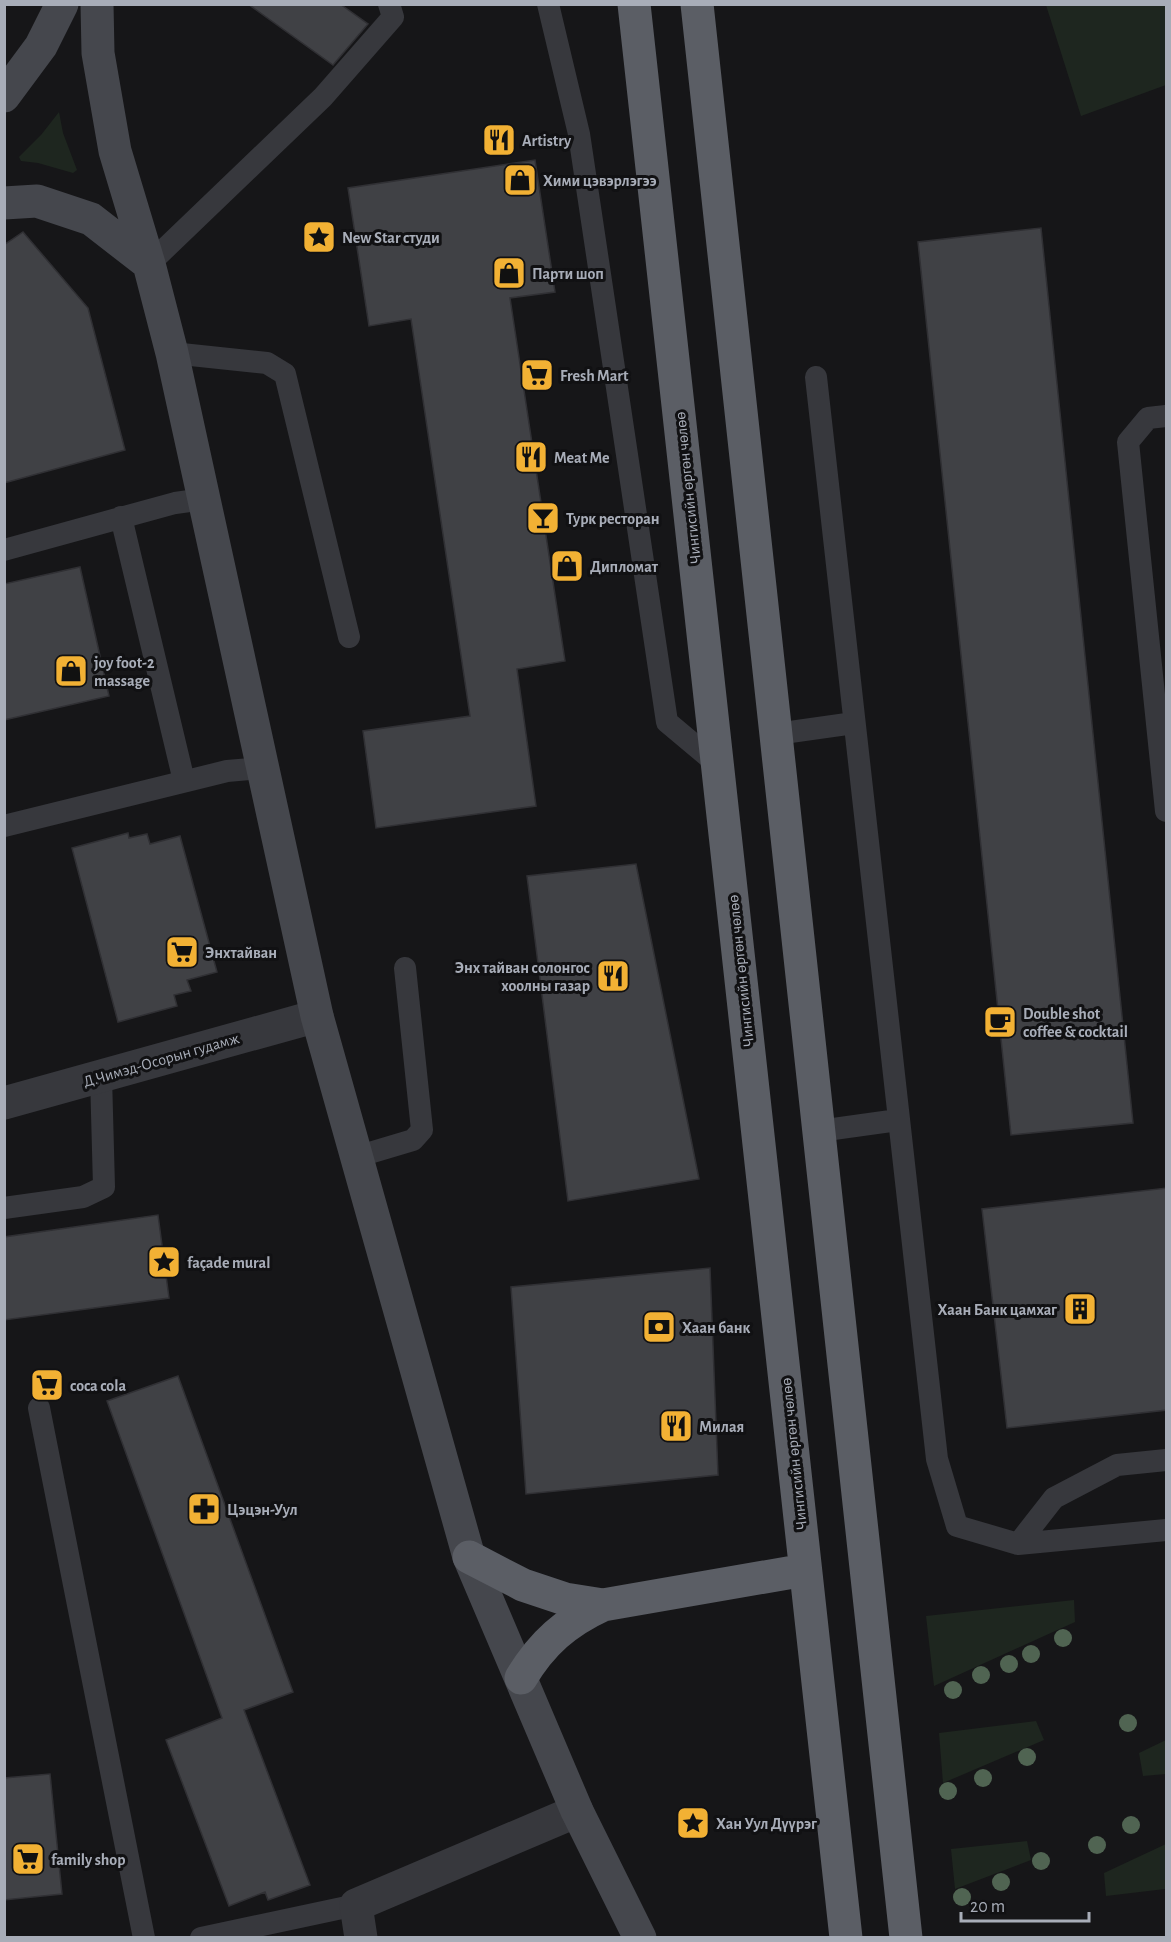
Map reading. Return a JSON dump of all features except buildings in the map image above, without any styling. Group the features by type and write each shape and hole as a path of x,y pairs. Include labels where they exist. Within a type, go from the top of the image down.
{"highway":[{"name":"Чингисийн өргөн чөлөө","path":"634,4 846,1938"},
{"path":"697,4 906,1938"},
{"path":"469,1557 523,1585 565,1599 603,1605"},
{"path":"520,1678 552,1637 579,1616 603,1605 805,1570"}],"main road":[{"path":"4,96 41,46 62,4"},
{"path":"97,4 98,53 115,151 149,264 172,353 317,1016 469,1557 577,1811 640,1938"},
{"path":"4,203 37,201 91,219 149,264"}],"street":[{"name":"Д.Чимэд-Осорын гудамж","path":"6,1097 101,1076 317,1016"},
{"path":"361,1938 356,1905 577,1811"}],"lane":[{"path":"149,264 323,97 393,17 389,4"},
{"path":"548,4 579,134 667,722 717,764"},
{"path":"172,353 267,363 285,375 349,637"},
{"path":"816,377 937,1459 957,1526 1018,1544 1167,1530"},
{"path":"1167,416 1148,418 1128,442 1167,811"},
{"path":"4,550 175,503 204,499"},
{"path":"121,518 184,781"},
{"path":"776,734 854,723"},
{"path":"4,826 227,771 263,768"},
{"path":"357,1158 412,1140 422,1130 405,968"},
{"path":"4,1208 83,1197 104,1187 101,1076"},
{"path":"819,1131 898,1120"},
{"path":"39,1408 144,1938"},
{"path":"1018,1544 1054,1498 1117,1465 1167,1460"},
{"path":"201,1938 356,1905"}],"shaded area":[{"path":"1046,5 1166,5 1166,85 1081,116"},
{"path":"59,112 63,133 77,170 73,173 38,163 21,161 19,157 41,135"},
{"path":"1074,1600 1075,1622 934,1686 926,1616"},
{"path":"1036,1721 1044,1740 943,1783 939,1733"},
{"path":"1166,1740 1166,1774 1143,1776 1139,1753"},
{"path":"1027,1841 1031,1860 955,1889 951,1849"},
{"path":"1166,1844 1165,1889 1106,1896 1104,1873"}],"place":[{"name":"Artistry","path":"499,140"},
{"name":"Хими цэвэрлэгээ","path":"520,180"},
{"name":"New Star студи","path":"319,237"},
{"name":"Парти шоп","path":"509,273"},
{"name":"Fresh Mart","path":"537,375"},
{"name":"Meat Me","path":"531,457"},
{"name":"Турк ресторан","path":"543,518"},
{"name":"Дипломат","path":"567,566"},
{"name":"joy foot-2 massage","path":"71,671"},
{"name":"Энхтайван","path":"182,952"},
{"name":"Энх тайван солонгос хоолны газар","path":"613,976"},
{"name":"Double shot coffee & cocktail","path":"1000,1022"},
{"name":"façade mural","path":"164,1262"},
{"name":"Хаан Банк цамхаг","path":"1080,1309"},
{"name":"Хаан банк","path":"659,1327"},
{"name":"coca cola","path":"47,1385"},
{"name":"Милая","path":"676,1426"},
{"name":"Цэцэн-Уул","path":"204,1509"},
{"name":"Хан Уул Дүүрэг","path":"693,1823"},
{"name":"family shop","path":"28,1859"}]}
